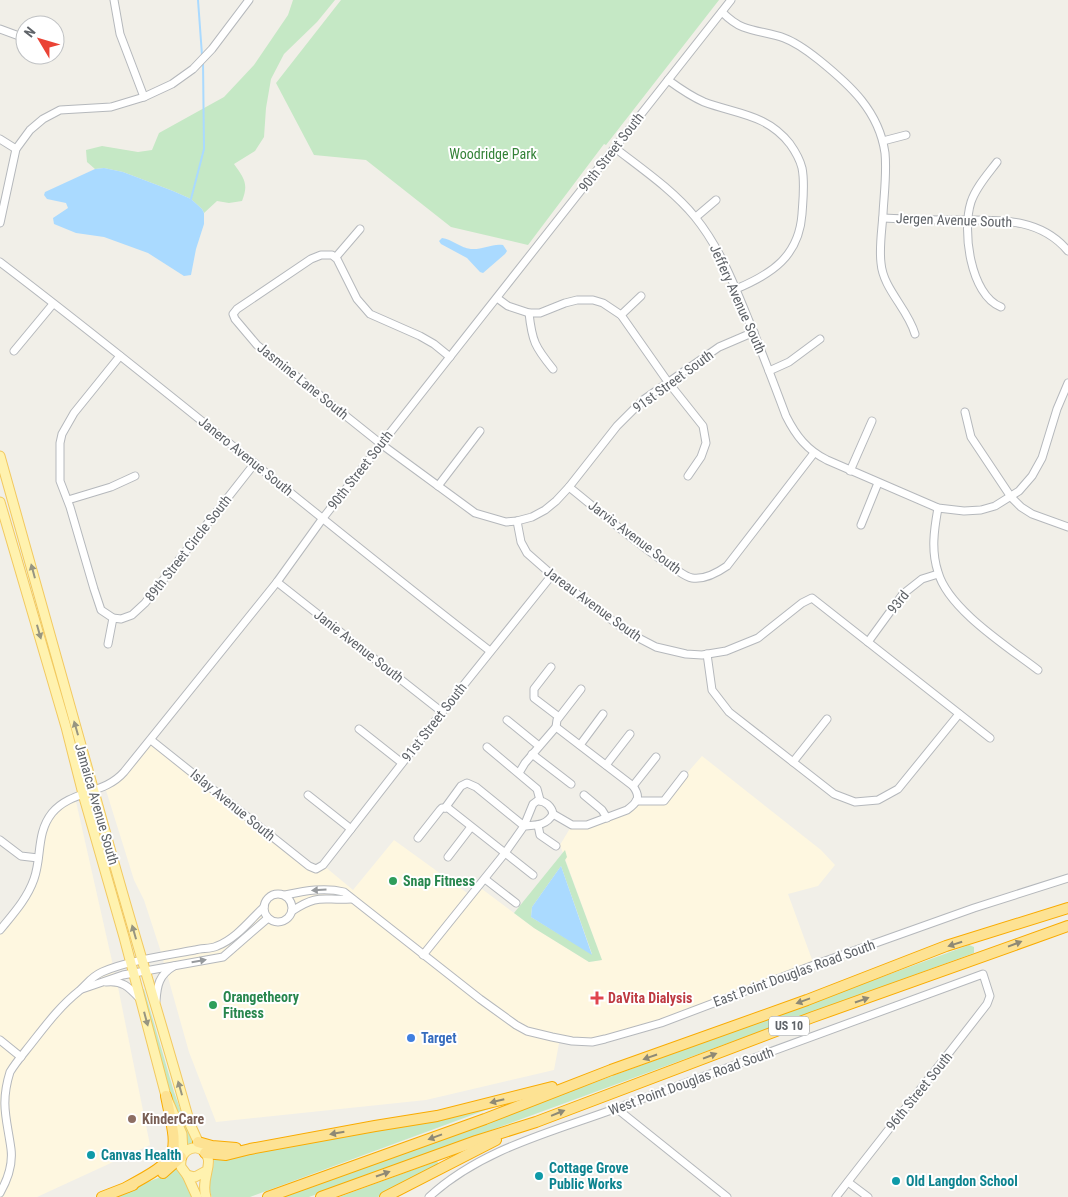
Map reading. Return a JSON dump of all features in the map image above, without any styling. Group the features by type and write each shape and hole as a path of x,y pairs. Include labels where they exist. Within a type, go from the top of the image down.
{"highway":[{"name":"US 10","path":"268,1197 485,1119 611,1070 735,1026 946,946 1068,908"},
{"name":"US 10","path":"321,1197 512,1130 1068,926"},
{"path":"202,1148 250,1149 437,1116 611,1070"},
{"path":"127,1187 153,1173 171,1155 175,1140 166,1096"},
{"path":"385,1197 512,1130"},
{"path":"102,1197 156,1177 169,1168 182,1155"}],"main road":[{"name":"Jamaica Avenue South","path":"0,456 142,961 190,1124 202,1148"},
{"name":"Jamaica Avenue South","path":"0,502 66,727 166,1096 182,1134 182,1155"},
{"path":"197,1197 187,1175 181,1167 182,1155 192,1148 202,1148 208,1162 204,1185 206,1197"},
{"path":"187,1175 195,1177 206,1171"}],"street":[{"path":"114,0 120,34 144,97"},
{"path":"0,223 16,149 30,130 53,113 71,109 111,107 144,97 172,84 193,69 212,48 249,0"},
{"name":"90th Street South","path":"0,930 27,894 34,878 42,832 49,817 66,801 109,785 121,776 277,582 323,518 732,0"},
{"name":"Jergen Avenue South","path":"722,12 732,21 743,27 786,38 817,59 857,93 869,109 883,141 885,176 883,218 1012,221 1035,227 1049,234 1068,251"},
{"path":"0,29 15,35"},
{"path":"668,80 683,91 704,102 758,118 769,124 784,136 794,150 802,167 804,187 802,220 796,243 788,254 768,273 736,289"},
{"path":"883,141 906,136"},
{"path":"0,139 16,149"},
{"name":"Jeffery Avenue South","path":"615,148 673,194 696,217 724,261 786,416 793,430 814,453 850,471 938,508 964,511 981,510 995,506 1011,497 1032,476 1042,458 1056,409 1068,383"},
{"path":"997,162 975,193 969,208 969,253 973,270 987,297 992,304 1001,307"},
{"path":"696,217 716,200"},
{"path":"883,218 880,264 885,279 912,324 915,334"},
{"path":"360,229 336,257 357,299 370,314 420,336 450,357"},
{"name":"Jasmine Lane South","path":"336,257 332,254 325,254 312,259 237,309 233,314 257,345 381,444"},
{"name":"Janero Avenue South","path":"0,262 165,390 490,651"},
{"path":"621,315 641,296"},
{"path":"497,298 508,306 529,314 540,313 565,303 586,299 604,303 621,315 668,382 697,417 704,431 706,443 702,457 688,476"},
{"path":"14,351 53,304"},
{"path":"529,314 531,334 537,349 553,369"},
{"name":"91st Street South","path":"516,521 532,517 556,501 617,426 643,400 719,347 754,332"},
{"name":"Jeffery Avenue South","path":"769,371 789,362 820,339"},
{"path":"108,644 113,618 101,610 68,500 60,481 59,466 62,434 74,413 120,356"},
{"path":"965,412 971,437 1011,497 1032,514 1068,527"},
{"path":"850,471 872,421"},
{"path":"438,486 480,431"},
{"path":"381,444 474,514 495,520 516,521"},
{"name":"Jarvis Avenue South","path":"568,487 662,561 692,578 707,577 718,573 727,566 814,453"},
{"name":"89th Street Circle South","path":"113,618 121,619 132,615 145,603 255,463"},
{"path":"68,500 111,487 135,476"},
{"path":"861,525 878,483"},
{"path":"938,508 933,540 934,556 938,574 954,602 1038,670"},
{"name":"Jareau Avenue South","path":"516,521 521,542 527,553 552,575 629,633 656,647 686,654 726,651 758,638 802,603 812,598 990,738"},
{"name":"93rd","path":"868,642 903,594 922,579 938,574"},
{"name":"91st Street South","path":"316,869 323,865 490,651 552,575"},
{"name":"Janie Avenue South","path":"277,582 442,712"},
{"path":"706,654 709,679 714,695 729,712 834,794 855,802 878,800 898,789 959,714"},
{"path":"550,667 534,689 534,698 559,717"},
{"path":"518,773 556,727 559,717 580,689"},
{"path":"580,745 603,714"},
{"path":"793,762 827,719"},
{"path":"507,720 539,746"},
{"path":"540,800 545,802 553,814 572,825 587,824 627,810 636,802 638,794 632,786 556,727"},
{"path":"359,729 402,763"},
{"path":"606,765 630,734"},
{"name":"Islay Avenue South","path":"151,740 309,866 316,869"},
{"path":"487,747 537,789 540,800"},
{"path":"532,754 571,784"},
{"path":"632,786 656,757"},
{"path":"636,802 664,801 684,775"},
{"path":"418,838 440,810 445,808 461,786 467,783 476,787 524,826 538,825 546,822 553,814"},
{"path":"584,795 602,810 607,818"},
{"path":"308,796 351,829"},
{"path":"423,955 505,853 524,826 533,804 540,800"},
{"path":"445,808 533,874"},
{"path":"538,825 540,835 556,846"},
{"path":"448,857 471,827"},
{"path":"0,840 21,856 38,858"},
{"name":"East Point Douglas Road South","path":"285,895 309,891 332,890 344,892 423,955 516,1025 527,1031 552,1037 592,1042 661,1023 945,918 1068,878"},
{"path":"484,879 516,903"},
{"path":"292,911 291,901 280,893 271,895 265,901 264,907 268,918 273,921 283,922 292,911 304,903 315,899 351,899"},
{"path":"80,990 116,976 142,961 217,946 237,933 264,907"},
{"path":"0,1193 10,1173 11,1148 2,1116 1,1101 10,1072 65,1002 80,990 90,978 102,972 132,968 145,970 223,957 268,918"},
{"path":"156,1004 158,984 161,977 176,965"},
{"name":"West Point Douglas Road South","path":"429,1197 469,1168 507,1148 678,1084 984,974 986,981"},
{"name":"96th Street South","path":"836,1197 987,1004 990,996 986,981"},
{"path":"96,984 123,983 140,999"},
{"path":"0,1040 21,1057"},
{"path":"616,1108 727,1197"},
{"path":"848,1182 868,1197"}],"shaded area":[{"path":"151,740 309,866 323,865 353,890 394,840 470,895 478,886 534,928 589,962 602,960 560,845 572,825 607,818 636,801 661,803 702,756 821,850 835,865 818,886 788,894 814,965 696,1010 605,1039 560,1038 554,1070 426,1100 216,1122 189,1052 160,949 144,900 134,880 105,787"},
{"path":"75,797 119,992 150,1145 37,1197 0,1197 0,930 27,894 44,824"}],"green space":[{"path":"293,0 335,0 317,22 284,54 271,79 264,137 255,151 234,164 244,181 245,190 242,201 229,203 217,201 204,213 191,199 173,191 123,172 104,168 95,169 87,162 86,150 102,146 138,152 152,150 159,133 224,97 254,65 288,15"},
{"name":"Woodridge Park","path":"341,0 719,0 606,145 604,144 528,245 451,227 366,160 314,155 276,83"},
{"path":"565,850 567,857 565,860 602,960 589,962 534,928 514,913","holes":["561,866 592,954 531,917 532,907"]},
{"path":"969,945 974,947 974,953 309,1197 283,1197"},
{"path":"142,989 144,989 174,1092 193,1144 186,1146"},
{"path":"502,1104 250,1197 212,1197 210,1192 209,1187 214,1158"},
{"path":"437,1161 439,1165 378,1197 339,1197"},
{"path":"177,1166 192,1197 110,1197 163,1176"}],"water":[{"path":"104,168 123,172 173,191 191,199 202,209 204,224 196,249 191,275 184,276 148,253 104,237 76,233 54,224 53,218 68,208 66,203 47,199 44,195 45,192 95,169"},
{"path":"442,238 467,248 475,249 503,245 507,251 483,273 467,258 441,244 439,241"},
{"path":"561,866 592,955 531,917 532,907"}],"waterway":[{"path":"198,0 202,55"},
{"path":"191,199 204,149 203,62"}],"place":[{"name":"Snap Fitness","path":"393,881"},
{"name":"DaVita Dialysis","path":"597,998"},
{"name":"Orangetheory Fitness","path":"213,1005"},
{"name":"Target","path":"411,1038"},
{"name":"KinderCare","path":"132,1119"},
{"name":"Canvas Health","path":"91,1155"},
{"name":"Cottage Grove Public Works","path":"539,1176"},
{"name":"Old Langdon School","path":"896,1181"}]}
